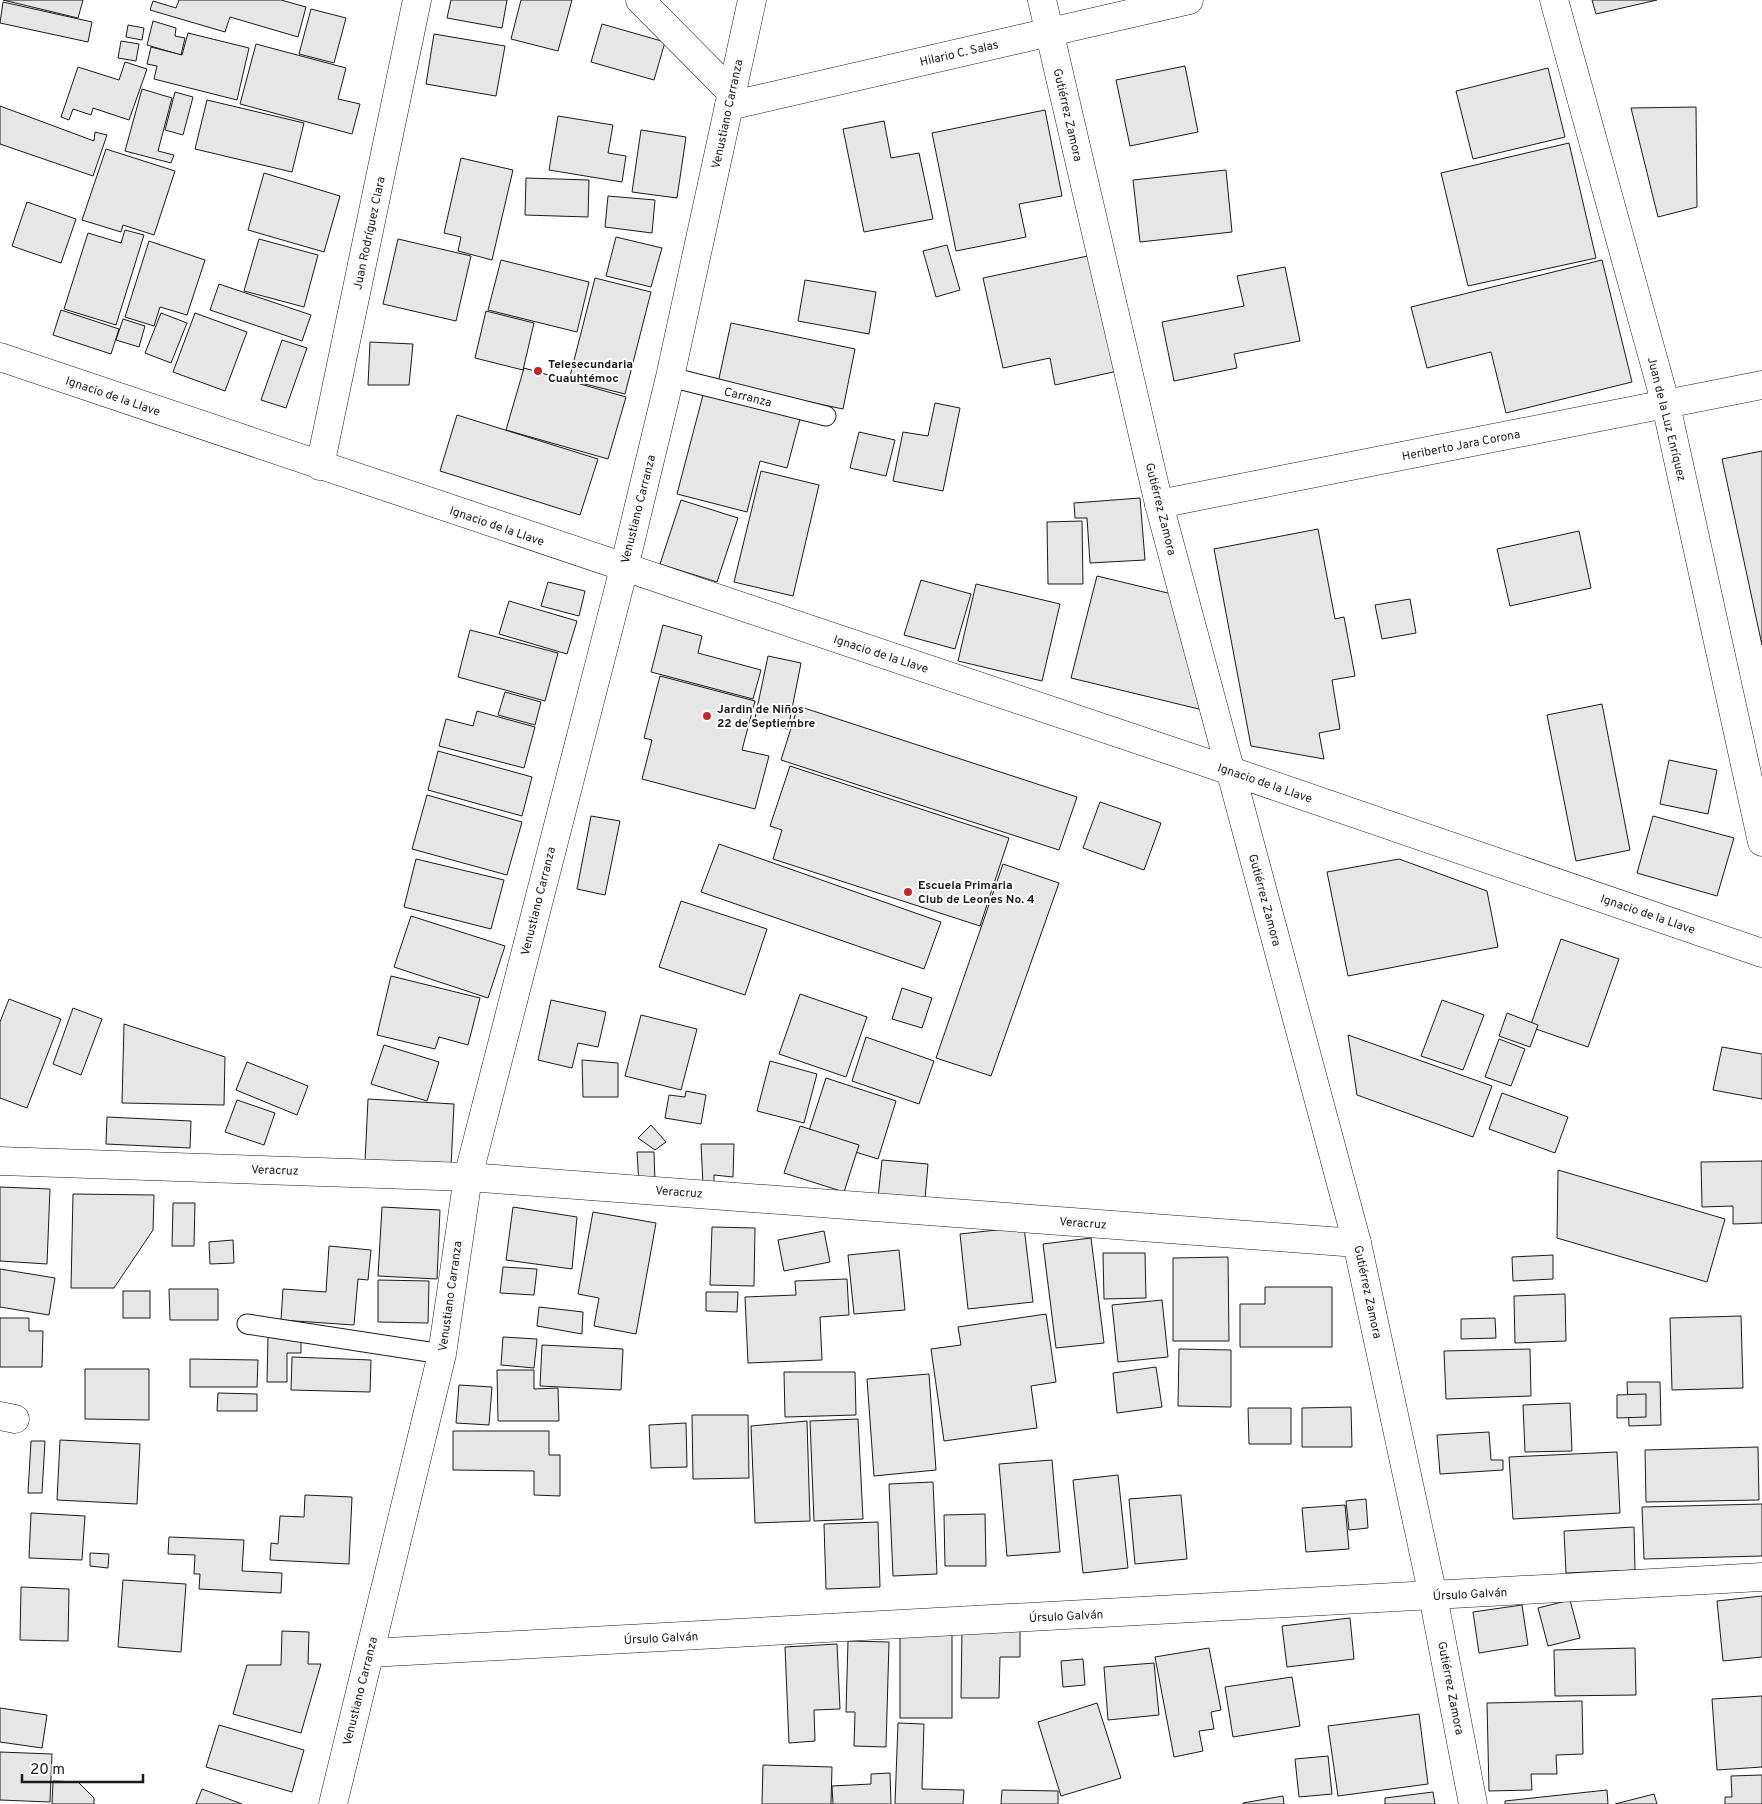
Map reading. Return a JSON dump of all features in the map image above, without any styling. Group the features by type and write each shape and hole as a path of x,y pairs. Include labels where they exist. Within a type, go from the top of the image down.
{"street":[{"name":"Juan Rodríguez Clara","path":"320,466 417,0"},
{"path":"640,0 731,100"},
{"name":"Venustiano Carranza","path":"333,1804 442,1354 468,1176 624,568 670,377 752,0"},
{"name":"Gutiérrez Zamora","path":"1042,0 1159,504 1358,1243 1434,1596 1473,1804"},
{"name":"Hilario C. Salas","path":"731,100 1189,0"},
{"name":"Juan de la Luz Enríquez","path":"1554,0 1666,405 1762,842"},
{"name":"Ignacio de la Llave","path":"0,357 1231,771 1762,952"},
{"name":"Heriberto Jara Corona","path":"1159,504 1762,385"},
{"name":"Veracruz","path":"0,1161 468,1176 1358,1243"},
{"name":"Úrsulo Galván","path":"370,1653 1762,1577"}],"lane":[{"name":"Carranza","path":"670,377 826,416"},
{"path":"247,1324 442,1354"}],"building":[{"path":"3,0 83,0 78,18"},
{"path":"179,0 281,0 306,7 298,37 230,17 225,32 150,10 153,1 176,8"},
{"path":"451,0 507,0 502,28 447,18"},
{"path":"521,0 572,0 558,51 511,39"},
{"path":"1592,0 1657,0 1596,14"},
{"path":"3,2 92,22 88,42 0,23"},
{"path":"311,9 346,18 334,63 299,54"},
{"path":"153,21 176,28 175,36 185,38 181,55 147,45"},
{"path":"602,24 665,42 654,80 591,62"},
{"path":"128,25 144,28 142,40 126,37"},
{"path":"188,33 249,48 237,100 154,79 157,66 147,64 151,47 182,55"},
{"path":"434,34 505,46 496,96 426,84"},
{"path":"121,41 139,44 136,61 118,58"},
{"path":"256,44 346,68 338,99 360,104 352,134 240,104"},
{"path":"125,62 147,69 129,120 93,108 91,115 73,109 69,120 61,117 78,67 119,80"},
{"path":"1185,66 1198,132 1130,146 1116,80"},
{"path":"1548,68 1565,137 1473,159 1456,91"},
{"path":"142,89 172,98 158,151 174,155 171,163 125,151"},
{"path":"175,92 193,97 183,135 165,130"},
{"path":"207,100 304,123 292,172 195,149"},
{"path":"0,106 94,141 95,132 107,135 93,176 0,144"},
{"path":"1696,107 1697,207 1658,217 1631,108"},
{"path":"1045,110 1062,196 1019,204 1026,237 956,251 932,133"},
{"path":"558,116 613,125 608,153 626,156 622,182 549,170"},
{"path":"884,121 891,158 919,153 933,219 864,232 843,129"},
{"path":"641,130 686,137 677,198 632,192"},
{"path":"1569,143 1596,258 1468,286 1441,173"},
{"path":"106,149 175,171 154,235 123,225 121,232 82,220"},
{"path":"461,158 513,170 492,260 458,251 461,237 444,233"},
{"path":"1226,170 1232,232 1140,242 1133,180"},
{"path":"264,173 340,196 324,252 248,230"},
{"path":"526,178 589,180 588,217 525,215"},
{"path":"608,196 655,200 652,233 605,227"},
{"path":"27,202 76,219 61,263 12,246"},
{"path":"125,230 144,235 116,325 64,309 88,233 121,243"},
{"path":"616,237 662,248 651,287 606,276"},
{"path":"259,239 318,255 304,307 244,291"},
{"path":"398,239 471,256 456,321 383,304"},
{"path":"149,241 205,260 187,315 160,307 154,326 125,317"},
{"path":"947,245 960,290 936,297 923,251"},
{"path":"1097,254 1122,370 1055,385 1050,358 1003,368 983,278"},
{"path":"501,260 589,282 577,332 488,310"},
{"path":"1602,260 1632,382 1506,413 1491,352 1427,368 1411,307"},
{"path":"1285,267 1300,341 1234,354 1237,368 1174,381 1162,322 1244,306 1237,276"},
{"path":"595,278 651,292 625,394 569,380"},
{"path":"805,280 876,292 869,334 798,321"},
{"path":"219,284 311,315 302,341 210,310"},
{"path":"61,310 119,329 111,354 53,335"},
{"path":"486,311 534,323 523,370 475,358"},
{"path":"161,313 187,323 171,363 145,353"},
{"path":"195,313 247,332 225,391 173,372"},
{"path":"123,319 145,326 139,347 116,340"},
{"path":"731,323 855,349 843,409 718,383"},
{"path":"282,340 307,348 286,408 261,400"},
{"path":"370,342 413,344 409,385 368,385"},
{"path":"524,368 626,397 608,459 506,430"},
{"path":"703,395 800,419 787,468 760,461 747,512 677,494"},
{"path":"935,403 960,408 943,491 893,481 903,432 928,436"},
{"path":"457,415 598,459 580,515 440,471"},
{"path":"859,432 895,440 886,476 850,468"},
{"path":"1762,451 1762,645 1722,459"},
{"path":"761,471 819,485 793,596 734,582"},
{"path":"1140,498 1145,560 1090,563 1087,518 1075,518 1074,503"},
{"path":"681,500 738,518 717,582 660,564"},
{"path":"1082,521 1083,584 1048,584 1047,522"},
{"path":"1318,529 1335,619 1344,617 1355,676 1332,680 1340,729 1319,733 1324,759 1251,746 1214,549"},
{"path":"1579,531 1591,588 1510,606 1497,549"},
{"path":"1097,576 1176,595 1207,711 1071,678"},
{"path":"921,580 971,594 955,649 904,635"},
{"path":"548,582 585,591 579,616 541,606"},
{"path":"976,584 1060,604 1042,681 958,661"},
{"path":"1410,599 1416,633 1382,639 1375,605"},
{"path":"509,601 577,621 567,654 499,634"},
{"path":"663,625 702,636 698,653 761,670 753,699 651,672"},
{"path":"470,630 558,653 545,701 458,677"},
{"path":"768,656 801,663 788,729 754,723"},
{"path":"660,676 755,701 742,750 769,756 755,809 642,779 652,740 644,738"},
{"path":"505,692 541,702 535,725 498,715"},
{"path":"1602,704 1630,850 1576,861 1547,715"},
{"path":"798,706 1077,797 1059,850 781,760"},
{"path":"477,711 535,727 524,768 439,746 446,719 473,726"},
{"path":"438,751 532,777 522,816 428,790"},
{"path":"1669,760 1717,770 1708,814 1660,804"},
{"path":"790,766 1009,838 980,926 773,859 782,830 770,826"},
{"path":"427,795 522,822 507,875 412,849"},
{"path":"1100,802 1161,823 1144,870 1083,848"},
{"path":"591,816 620,821 605,895 577,889"},
{"path":"1653,816 1734,838 1717,896 1637,873"},
{"path":"719,844 941,922 924,969 701,892"},
{"path":"416,859 504,880 491,929 404,907"},
{"path":"1399,859 1487,891 1498,947 1348,976 1327,872"},
{"path":"1003,864 1059,883 991,1076 936,1058"},
{"path":"681,901 767,929 745,995 659,967"},
{"path":"411,916 505,946 488,998 394,967"},
{"path":"1561,939 1619,959 1588,1047 1530,1027"},
{"path":"391,976 480,998 468,1045 439,1037 435,1049 377,1035"},
{"path":"902,988 932,998 922,1028 892,1019"},
{"path":"800,994 867,1017 846,1077 779,1054"},
{"path":"9,999 61,1019 27,1108 0,1098 0,1022"},
{"path":"551,1000 606,1012 598,1047 578,1043 572,1068 538,1060"},
{"path":"1442,1000 1484,1015 1463,1070 1421,1056"},
{"path":"73,1008 102,1019 81,1075 53,1064"},
{"path":"1507,1013 1538,1025 1530,1047 1499,1036"},
{"path":"641,1015 697,1029 681,1090 625,1076"},
{"path":"124,1024 225,1057 224,1105 122,1103"},
{"path":"1348,1035 1492,1086 1473,1137 1357,1095"},
{"path":"866,1037 934,1061 919,1104 852,1081"},
{"path":"1499,1039 1525,1049 1511,1086 1485,1077"},
{"path":"384,1045 439,1062 427,1101 371,1084"},
{"path":"1722,1047 1762,1054 1762,1099 1713,1090"},
{"path":"582,1060 618,1063 618,1097 583,1097"},
{"path":"770,1061 817,1074 804,1123 757,1111"},
{"path":"247,1062 308,1086 297,1115 236,1090"},
{"path":"826,1078 896,1101 878,1159 807,1137"},
{"path":"686,1091 706,1095 701,1124 665,1118 669,1095 685,1097"},
{"path":"1502,1093 1568,1117 1555,1153 1489,1129"},
{"path":"368,1099 454,1104 451,1167 365,1163"},
{"path":"237,1100 275,1113 264,1145 225,1132"},
{"path":"107,1117 191,1121 190,1148 106,1144"},
{"path":"651,1125 666,1142 655,1150 638,1138"},
{"path":"800,1126 859,1145 844,1192 784,1173"},
{"path":"701,1144 734,1144 733,1177 714,1175 714,1186 703,1185"},
{"path":"637,1152 654,1152 655,1183 639,1185"},
{"path":"882,1160 928,1164 924,1211 877,1207"},
{"path":"1762,1161 1762,1223 1733,1224 1733,1206 1702,1207 1701,1162"},
{"path":"1558,1170 1725,1219 1707,1282 1557,1238"},
{"path":"0,1187 50,1189 47,1264 0,1261"},
{"path":"73,1194 154,1195 153,1230 114,1288 71,1288"},
{"path":"173,1203 195,1203 194,1246 172,1246"},
{"path":"382,1207 440,1210 437,1279 378,1276"},
{"path":"513,1207 577,1217 572,1269 506,1260"},
{"path":"593,1212 656,1223 636,1334 594,1326 599,1298 578,1294"},
{"path":"712,1227 755,1228 754,1286 710,1285"},
{"path":"1024,1227 1033,1302 968,1309 960,1234"},
{"path":"824,1231 830,1262 784,1271 778,1240"},
{"path":"1091,1238 1104,1343 1056,1348 1043,1244"},
{"path":"233,1240 234,1263 210,1264 209,1242"},
{"path":"329,1246 371,1250 368,1280 358,1279 354,1325 281,1320 283,1289 326,1292"},
{"path":"899,1250 905,1310 854,1314 848,1255"},
{"path":"1103,1253 1145,1253 1146,1298 1104,1299"},
{"path":"1553,1255 1553,1279 1513,1281 1512,1257"},
{"path":"1228,1257 1229,1341 1173,1341 1173,1258"},
{"path":"503,1267 537,1269 534,1295 500,1293"},
{"path":"0,1269 55,1278 49,1315 0,1307"},
{"path":"847,1279 849,1315 820,1317 822,1360 748,1363 745,1297 796,1295 795,1281"},
{"path":"378,1280 429,1281 428,1323 378,1322"},
{"path":"1265,1287 1332,1287 1332,1347 1240,1347 1240,1304 1265,1304"},
{"path":"169,1289 218,1289 218,1320 170,1320"},
{"path":"123,1291 150,1291 150,1318 123,1318"},
{"path":"706,1292 738,1292 737,1312 706,1311"},
{"path":"1565,1294 1566,1341 1515,1343 1514,1296"},
{"path":"1162,1300 1168,1357 1118,1362 1112,1305"},
{"path":"539,1307 583,1312 582,1334 537,1326"},
{"path":"1046,1314 1056,1382 1031,1386 1037,1428 944,1441 931,1349 961,1345 958,1327"},
{"path":"1741,1316 1743,1388 1672,1390 1670,1318"},
{"path":"0,1318 29,1318 29,1331 43,1331 42,1367 0,1367"},
{"path":"1495,1318 1496,1338 1461,1339 1461,1319"},
{"path":"268,1335 301,1335 301,1353 287,1353 287,1382 267,1382"},
{"path":"503,1337 537,1339 534,1368 501,1365"},
{"path":"542,1345 623,1349 621,1390 540,1386"},
{"path":"1179,1349 1231,1350 1231,1407 1178,1406"},
{"path":"1530,1349 1531,1396 1446,1399 1444,1351"},
{"path":"292,1357 371,1360 370,1392 291,1390"},
{"path":"190,1359 258,1360 257,1387 190,1387"},
{"path":"1156,1367 1162,1407 1117,1413 1113,1373"},
{"path":"85,1369 149,1369 149,1420 85,1419"},
{"path":"497,1370 534,1370 534,1389 558,1388 559,1421 498,1421"},
{"path":"784,1372 855,1372 856,1415 785,1417"},
{"path":"929,1374 936,1470 874,1476 867,1379"},
{"path":"1627,1382 1660,1382 1661,1425 1629,1426"},
{"path":"459,1385 492,1387 489,1425 456,1423"},
{"path":"218,1393 257,1394 257,1411 217,1411"},
{"path":"1646,1394 1646,1417 1617,1418 1617,1395"},
{"path":"1570,1403 1572,1451 1525,1452 1523,1405"},
{"path":"1351,1407 1352,1447 1302,1447 1302,1408"},
{"path":"1248,1408 1291,1408 1291,1444 1249,1444"},
{"path":"692,1415 748,1415 749,1478 693,1479"},
{"path":"858,1419 863,1519 814,1521 810,1421"},
{"path":"807,1421 810,1521 755,1523 751,1426"},
{"path":"686,1423 687,1467 651,1468 649,1425"},
{"path":"453,1431 549,1431 549,1455 560,1455 560,1496 534,1495 534,1471 453,1470"},
{"path":"1489,1432 1491,1460 1503,1460 1503,1470 1440,1474 1437,1435"},
{"path":"60,1440 140,1444 137,1504 57,1500"},
{"path":"31,1441 45,1441 42,1493 28,1493"},
{"path":"1758,1447 1759,1500 1646,1502 1645,1450"},
{"path":"1617,1452 1620,1513 1513,1519 1509,1457"},
{"path":"1052,1460 1060,1552 1007,1556 999,1464"},
{"path":"1118,1475 1128,1568 1083,1573 1073,1480"},
{"path":"933,1482 937,1574 893,1576 889,1484"},
{"path":"305,1495 352,1497 349,1564 270,1560 271,1543 278,1544 280,1516 304,1517"},
{"path":"1181,1495 1187,1559 1135,1564 1129,1499"},
{"path":"1366,1499 1368,1528 1349,1530 1346,1501"},
{"path":"1762,1504 1762,1556 1644,1559 1642,1507"},
{"path":"1345,1505 1349,1549 1306,1552 1302,1508"},
{"path":"31,1513 85,1516 82,1560 29,1558"},
{"path":"985,1514 986,1566 945,1566 944,1515"},
{"path":"878,1522 880,1587 826,1589 824,1524"},
{"path":"1634,1527 1635,1570 1566,1573 1564,1531"},
{"path":"169,1537 244,1540 242,1571 282,1573 281,1593 199,1589 200,1574 194,1574 195,1555 168,1554"},
{"path":"90,1553 109,1554 108,1568 90,1566"},
{"path":"123,1580 186,1584 181,1652 118,1647"},
{"path":"21,1587 69,1589 68,1641 20,1640"},
{"path":"1762,1596 1762,1657 1723,1661 1717,1601"},
{"path":"1570,1600 1580,1638 1548,1646 1538,1608"},
{"path":"1522,1605 1528,1645 1479,1653 1473,1612"},
{"path":"1350,1618 1354,1659 1287,1667 1282,1626"},
{"path":"962,1628 1020,1628 1020,1657 1000,1657 999,1698 961,1698"},
{"path":"282,1631 309,1632 308,1664 321,1664 301,1733 233,1714 247,1665 281,1665"},
{"path":"900,1634 952,1634 952,1718 900,1718"},
{"path":"848,1641 889,1642 886,1747 854,1746 855,1712 846,1712"},
{"path":"837,1644 840,1709 814,1710 815,1741 789,1743 785,1647"},
{"path":"1209,1648 1221,1710 1211,1712 1214,1729 1199,1731 1203,1751 1174,1757 1155,1657"},
{"path":"1635,1648 1636,1695 1555,1696 1554,1650"},
{"path":"1083,1659 1085,1685 1063,1687 1061,1661"},
{"path":"1154,1663 1159,1715 1108,1720 1104,1667"},
{"path":"1292,1677 1300,1726 1233,1737 1225,1687"},
{"path":"1762,1696 1762,1767 1717,1770 1712,1699"},
{"path":"1582,1701 1583,1754 1556,1755 1557,1774 1531,1774 1532,1790 1489,1791 1487,1703"},
{"path":"1097,1703 1121,1778 1061,1796 1038,1722"},
{"path":"0,1708 47,1715 42,1748 0,1742"},
{"path":"1419,1714 1428,1784 1338,1796 1328,1726"},
{"path":"898,1723 924,1724 922,1789 964,1790 963,1804 895,1804"},
{"path":"219,1725 304,1750 292,1792 206,1767"},
{"path":"0,1752 52,1754 50,1802 0,1800"},
{"path":"1328,1756 1332,1794 1299,1797 1295,1759"},
{"path":"763,1765 832,1767 831,1804 762,1804"},
{"path":"890,1773 891,1804 833,1804 832,1786 871,1784 871,1774"},
{"path":"1762,1775 1762,1804 1725,1804 1725,1797 1732,1797 1731,1776"},
{"path":"53,1781 78,1782 94,1798 94,1804 52,1804"},
{"path":"202,1789 242,1804 196,1804"},
{"path":"1002,1790 1058,1791 1058,1804 1001,1804"},
{"path":"1607,1790 1608,1804 1505,1804 1505,1801"},
{"path":"1433,1792 1435,1804 1385,1804 1385,1798"},
{"path":"1654,1794 1657,1804 1615,1804"},
{"path":"1283,1796 1284,1804 1243,1804 1243,1803"}],"place":[{"name":"Telesecundaria Cuauhtémoc","path":"538,371"},
{"name":"Jardin de Niños 22 de Septiembre","path":"707,716"},
{"name":"Escuela Primaria Club de Leones No. 4","path":"908,892"}]}
